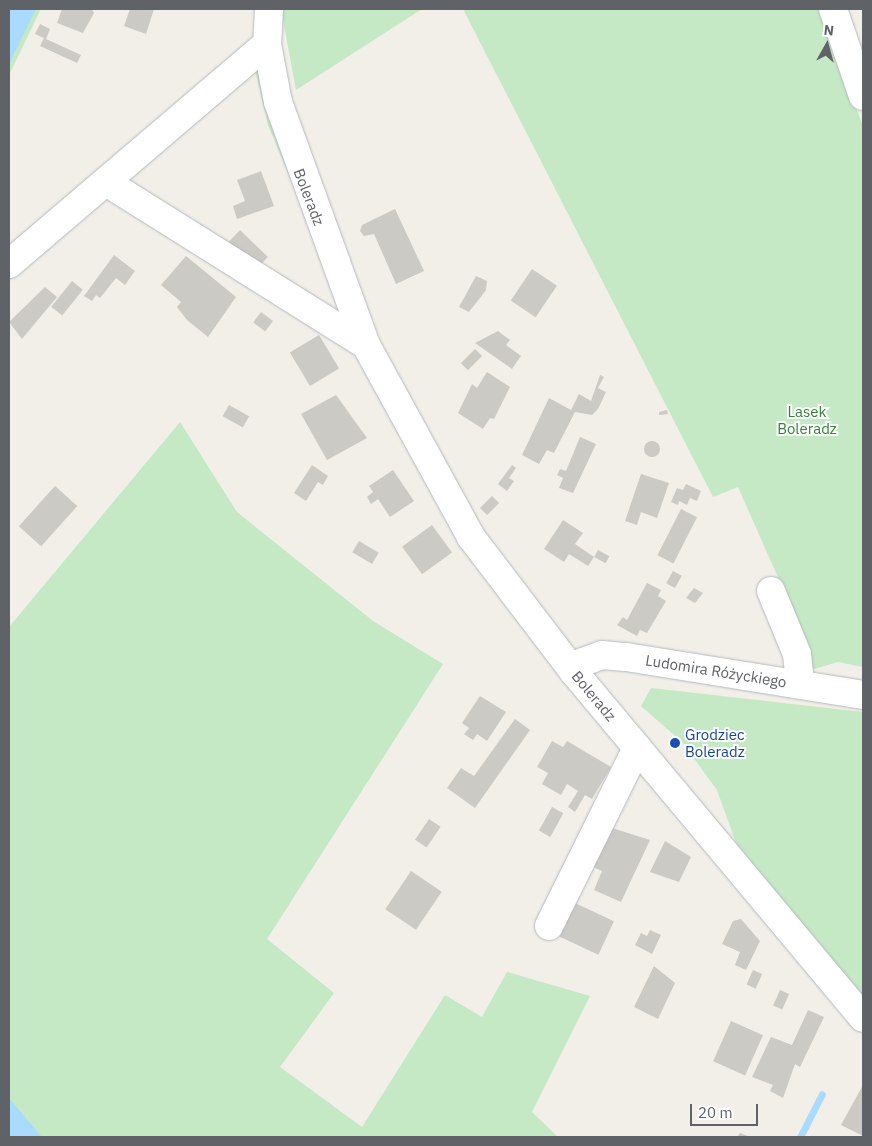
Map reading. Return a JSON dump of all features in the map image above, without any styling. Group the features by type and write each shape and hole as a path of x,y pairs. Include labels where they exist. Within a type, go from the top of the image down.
{"street":[{"name":"Boleradz","path":"269,9 266,44 292,152 366,345 471,536 574,671 863,1018"},
{"path":"832,9 863,96"},
{"path":"9,264 266,44"},
{"name":"Boleradz","path":"106,182 366,345"},
{"path":"771,590 797,654 800,684"},
{"name":"Ludomira Różyckiego","path":"574,671 583,662 602,655 626,656 863,695"},
{"path":"549,926 637,748"}],"green space":[{"path":"9,9 41,9 9,75"},
{"path":"281,9 422,9 296,90"},
{"name":"Lasek Boleradz","path":"463,9 818,9 863,126 863,667 838,662 811,670 781,584 738,487 713,497"},
{"path":"254,66 258,66 275,136 304,211 268,125"},
{"path":"180,422 237,512 373,621 443,664 267,939 334,993 280,1067 362,1127 445,995 482,1017 507,972 590,996 532,1112 558,1137 9,1137 9,627"},
{"path":"651,688 863,712 863,997 736,843 717,790 682,742 641,706"}],"water":[{"path":"11,9 36,9 9,64 9,13"},
{"path":"9,1098 42,1137 9,1137"}],"building":[{"path":"62,9 92,9 94,13 83,33 57,23"},
{"path":"130,9 154,9 146,34 124,26"},
{"path":"40,24 50,29 46,39 81,55 77,63 40,46 44,38 35,34"},
{"path":"261,171 274,206 237,219 233,206 245,201 237,180"},
{"path":"395,209 424,271 396,284 374,234 364,236 360,231 362,225"},
{"path":"240,230 268,257 257,268 224,247"},
{"path":"114,255 135,271 125,285 116,278 100,298 96,295 92,301 84,296"},
{"path":"186,256 236,297 208,337 187,320 177,307 181,302 161,285"},
{"path":"532,269 557,286 536,317 511,301"},
{"path":"476,276 487,281 486,290 469,312 459,307"},
{"path":"72,281 83,290 62,315 51,307"},
{"path":"45,287 57,297 22,339 9,322"},
{"path":"261,312 273,321 265,331 253,322"},
{"path":"498,331 510,340 506,345 521,356 512,369 475,343"},
{"path":"319,335 339,368 310,386 290,353"},
{"path":"475,349 482,356 468,370 461,363"},
{"path":"487,372 510,387 494,419 490,418 483,429 458,413 472,384 477,388"},
{"path":"600,375 604,377 598,388 606,392 598,409 592,415 575,412 554,453 547,450 539,464 522,455 549,398 571,410 579,394 591,401"},
{"path":"336,395 367,438 327,460 301,414"},
{"path":"229,405 249,416 243,428 223,416"},
{"path":"667,410 668,414 659,415 659,412"},
{"path":"580,437 596,444 573,493 559,488 563,478 557,475 560,469 566,471"},
{"path":"652,441 658,443 660,449 658,455 652,457 646,455 644,449 646,443"},
{"path":"312,465 328,476 323,485 318,482 306,501 294,493"},
{"path":"512,465 516,468 509,478 514,481 507,491 498,484"},
{"path":"393,470 414,501 390,517 378,499 371,504 367,497 373,492 369,486"},
{"path":"641,474 669,483 657,518 641,512 637,525 625,521"},
{"path":"686,484 701,491 697,501 690,498 687,505 679,501 678,505 671,502 677,488 683,490"},
{"path":"55,486 77,506 41,546 19,526"},
{"path":"492,496 499,503 487,515 480,508"},
{"path":"681,509 697,517 673,564 657,555"},
{"path":"563,520 583,533 575,544 594,557 588,566 569,554 564,562 544,549"},
{"path":"432,525 452,553 422,574 402,547"},
{"path":"359,541 379,553 372,564 352,552"},
{"path":"598,550 609,556 605,563 594,557"},
{"path":"673,571 682,576 675,588 666,583"},
{"path":"647,583 661,590 658,596 666,601 647,633 640,630 637,636 617,625 623,617 627,620"},
{"path":"694,588 703,593 695,603 686,598"},
{"path":"480,696 506,712 487,741 477,734 473,740 464,734 469,728 462,723"},
{"path":"515,719 530,730 475,808 447,788 461,768 474,776"},
{"path":"552,741 563,747 567,741 611,767 592,799 585,795 575,812 568,807 578,791 567,784 561,795 542,784 548,773 537,767"},
{"path":"552,807 563,813 550,837 539,831"},
{"path":"429,819 441,827 427,848 415,840"},
{"path":"609,827 650,840 621,902 594,890 602,871 591,866"},
{"path":"665,841 691,857 679,882 650,872"},
{"path":"411,871 442,892 416,930 385,909"},
{"path":"575,903 614,921 598,955 559,937"},
{"path":"741,919 760,941 746,970 735,965 740,952 722,944 733,921"},
{"path":"650,930 661,935 652,954 635,945 641,933 647,936"},
{"path":"654,966 675,983 658,1019 634,1007"},
{"path":"753,970 762,974 756,989 746,985"},
{"path":"780,990 789,994 782,1010 773,1006"},
{"path":"808,1010 824,1017 800,1067 795,1064 783,1098 770,1091 773,1085 752,1077 771,1037 792,1045"},
{"path":"731,1021 763,1035 745,1075 713,1061"},
{"path":"863,1085 863,1136 841,1125"},
{"path":"740,1133 750,1137 737,1137"}],"waterway":[{"path":"800,1137 822,1094"}],"place":[{"name":"Grodziec Boleradz","path":"675,743"}]}
